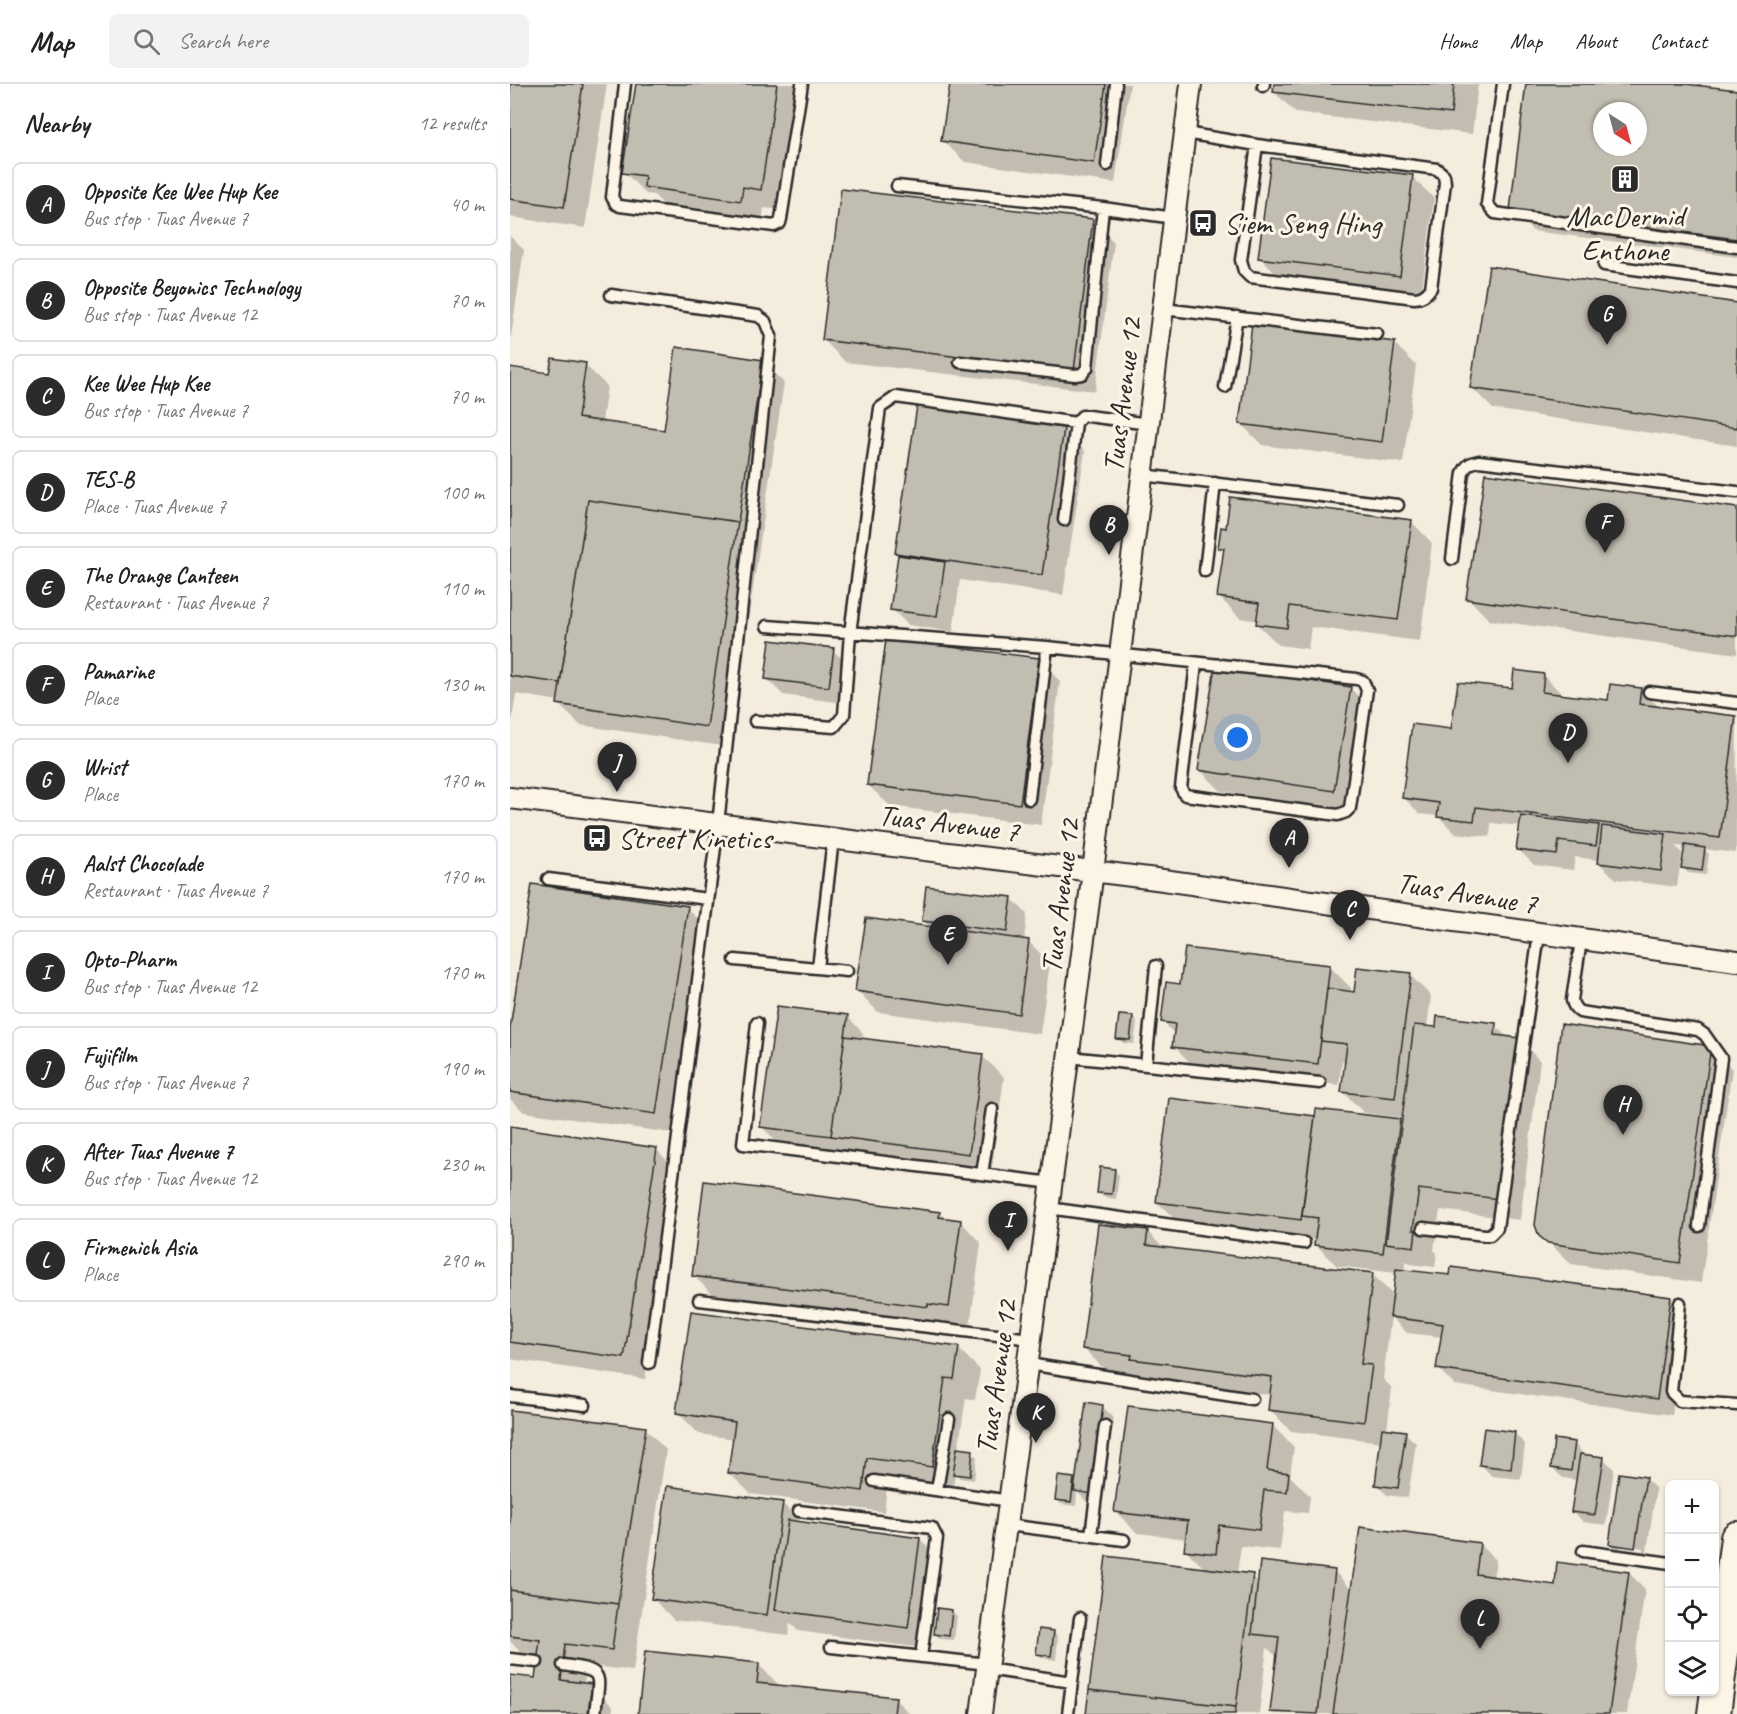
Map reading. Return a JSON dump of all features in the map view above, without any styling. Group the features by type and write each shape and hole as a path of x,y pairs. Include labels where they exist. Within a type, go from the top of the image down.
{"main road":[{"path":"1714,1714 1728,1571 1737,1538"}],"street":[{"name":"Tuas Avenue 12","path":"981,1714 1093,871 1191,84"},
{"name":"Tuas Avenue 7","path":"510,798 1093,871 1737,961"}],"lane":[{"path":"625,84 612,197 616,204 774,226 780,223 781,219 802,84"},
{"path":"1107,165 1116,84"},
{"path":"1503,84 1487,204 1495,213 1737,247"},
{"path":"1185,133 1437,169 1441,172 1445,183 1431,288 1428,293 1415,298 1250,277 1244,271 1241,260 1257,145"},
{"path":"897,186 1174,218"},
{"path":"960,362 1082,374 1087,368 1103,208"},
{"path":"1604,265 1737,283"},
{"path":"611,296 758,316 765,321 771,336 718,824 649,1363"},
{"path":"1163,309 1377,334"},
{"path":"1225,387 1237,317"},
{"path":"755,721 834,727 844,715 850,633 880,408 896,397 1076,423"},
{"path":"1064,520 1076,423 1082,416 1149,424"},
{"path":"1452,559 1463,473 1466,466 1479,461 1737,492"},
{"path":"1142,475 1398,505"},
{"path":"1205,571 1215,483"},
{"path":"767,626 1047,647 1363,681 1367,690 1350,808 1338,815 1185,795 1181,788 1196,664"},
{"path":"1029,799 1047,647"},
{"path":"1648,692 1737,703"},
{"path":"818,968 833,838"},
{"path":"548,879 708,899"},
{"path":"1423,1228 1490,1235 1497,1228 1539,934"},
{"path":"1581,940 1572,1000 1576,1010 1698,1030 1705,1035 1721,1058 1699,1226"},
{"path":"735,960 847,971"},
{"path":"1146,1065 1156,966"},
{"path":"757,1023 743,1144 1052,1183"},
{"path":"1068,1057 1320,1083"},
{"path":"982,1174 992,1109"},
{"path":"1048,1208 1304,1243"},
{"path":"699,1300 1031,1338"},
{"path":"1680,1303 1671,1392 1680,1401 1737,1405"},
{"path":"1028,1364 1252,1399"},
{"path":"510,1396 585,1406"},
{"path":"937,1490 950,1419"},
{"path":"1091,1535 1105,1426"},
{"path":"874,1481 1010,1501"},
{"path":"799,1511 932,1528 937,1538 921,1657"},
{"path":"1006,1525 1124,1540"},
{"path":"1583,1551 1665,1562"},
{"path":"1068,1714 1080,1618"},
{"path":"831,1647 921,1657 1072,1682"},
{"path":"510,1659 537,1662"},
{"path":"563,1665 589,1668 597,1675 599,1681 595,1714"}],"building":[{"path":"510,84 583,84 564,207 510,199"},
{"path":"636,84 777,84 761,190 743,187 741,201 644,187 645,176 622,173"},
{"path":"950,84 1106,84 1094,163 941,141"},
{"path":"1274,84 1454,84 1451,114 1273,92"},
{"name":"MacDermid Enthone","path":"1526,84 1685,84 1737,90 1737,239 1510,210"},
{"path":"1271,158 1413,175 1400,276 1258,258"},
{"path":"841,189 1093,219 1074,371 822,340"},
{"path":"1489,266 1737,303 1737,428 1470,388"},
{"path":"1252,324 1395,342 1382,442 1239,424"},
{"path":"676,347 763,360 738,522 588,500 560,683 510,676 510,367 549,373 552,358 586,363 578,418 664,430"},
{"path":"917,406 1064,428 1042,575 895,553"},
{"path":"1485,473 1737,508 1737,636 1466,599"},
{"path":"1230,497 1412,520 1398,620 1290,606 1287,628 1256,624 1259,603 1217,597 1224,548 1218,548 1221,527 1226,528"},
{"path":"588,500 738,522 707,727 557,704"},
{"path":"898,555 945,562 937,616 890,610"},
{"path":"886,639 1039,658 1020,804 867,785"},
{"path":"770,640 834,648 829,687 765,679"},
{"path":"1215,667 1351,687 1334,791 1198,770"},
{"path":"1514,670 1544,674 1542,692 1608,700 1610,684 1641,688 1639,704 1736,716 1720,838 1476,807 1474,821 1437,817 1439,803 1402,798 1412,724 1451,729 1458,682 1512,688"},
{"path":"1521,816 1599,825 1596,846 1559,841 1557,855 1516,850"},
{"path":"1602,826 1666,834 1661,871 1598,863"},
{"path":"1685,845 1705,848 1702,871 1681,868"},
{"path":"532,884 688,906 656,1114 510,1092 510,1028"},
{"path":"926,886 1012,897 1007,932 922,921"},
{"path":"866,918 1029,940 1019,1014 855,991"},
{"path":"1185,948 1330,965 1318,1064 1172,1047 1175,1024 1161,1022 1166,982 1180,984"},
{"path":"1357,967 1411,973 1395,1098 1341,1092 1347,1044 1321,1041 1327,988 1354,992"},
{"path":"777,1006 848,1015 831,1136 760,1127"},
{"path":"1119,1015 1133,1016 1130,1040 1116,1039"},
{"path":"1437,1016 1496,1023 1495,1035 1520,1038 1499,1199 1419,1189 1413,1230 1416,1230 1414,1247 1386,1243 1414,1025 1436,1027"},
{"path":"1561,1024 1711,1046 1680,1263 1548,1243 1539,1236 1535,1225"},
{"path":"845,1036 983,1054 969,1154 831,1136"},
{"path":"1169,1098 1315,1116 1301,1220 1156,1202"},
{"path":"1316,1109 1400,1119 1383,1253 1314,1245 1318,1218 1302,1216"},
{"path":"510,1126 657,1148 624,1358 510,1342"},
{"path":"1100,1167 1115,1169 1112,1194 1097,1193"},
{"path":"704,1181 940,1212 939,1217 961,1220 949,1307 928,1304 928,1307 692,1276"},
{"path":"1098,1224 1148,1230 1146,1245 1373,1273 1361,1364 1372,1365 1364,1422 1268,1410 1272,1377 1131,1359 1132,1355 1082,1349"},
{"path":"1451,1267 1671,1297 1657,1399 1436,1369 1443,1324 1390,1317 1396,1269 1450,1275"},
{"path":"691,1311 959,1347 954,1379 945,1378 932,1467 867,1458 863,1491 728,1473 735,1422 676,1413"},
{"path":"1086,1402 1103,1405 1092,1494 1074,1491"},
{"path":"1128,1406 1273,1424 1267,1470 1289,1473 1287,1492 1264,1490 1259,1530 1219,1525 1216,1554 1184,1550 1188,1521 1114,1512"},
{"path":"510,1410 646,1427 618,1604 510,1590"},
{"path":"1382,1428 1406,1431 1398,1488 1375,1485"},
{"path":"1484,1428 1515,1432 1511,1469 1479,1465"},
{"path":"1554,1439 1575,1442 1571,1471 1551,1468"},
{"path":"957,1448 973,1450 970,1476 953,1474"},
{"path":"1580,1454 1604,1457 1595,1515 1571,1512"},
{"path":"1619,1473 1646,1477 1635,1548 1609,1544"},
{"path":"1058,1476 1074,1478 1071,1502 1055,1500"},
{"path":"667,1486 783,1502 767,1615 651,1599"},
{"path":"788,1520 920,1538 908,1628 775,1610"},
{"path":"1360,1527 1480,1543 1476,1574 1555,1585 1557,1562 1629,1572 1609,1714 1333,1714"},
{"path":"1106,1556 1253,1574 1236,1707 1089,1690"},
{"path":"1260,1561 1335,1570 1318,1714 1270,1712 1279,1637 1252,1634"},
{"path":"510,1590 618,1604 612,1650 565,1644 561,1680 592,1684 588,1714 510,1714 510,1675 535,1678 540,1640 510,1636"},
{"path":"937,1608 952,1610 949,1636 934,1634"},
{"path":"1039,1629 1054,1631 1051,1656 1036,1654"},
{"path":"645,1651 759,1663 757,1683 896,1697 894,1714 638,1714"},
{"path":"1089,1690 1236,1707 1235,1714 1086,1714"}],"place":[{"name":"MacDermid Enthone","path":"1625,179"},
{"name":"Siem Seng Hing","path":"1203,223"},
{"name":"Wrist","path":"1607,345"},
{"name":"Pamarine","path":"1605,553"},
{"name":"Opposite Beyonics Technology","path":"1109,555"},
{"name":"TES-B","path":"1568,763"},
{"name":"Fujifilm","path":"617,792"},
{"name":"Street Kinetics","path":"597,838"},
{"name":"Opposite Kee Wee Hup Kee","path":"1289,868"},
{"name":"Kee Wee Hup Kee","path":"1350,940"},
{"name":"The Orange Canteen","path":"948,965"},
{"name":"Aalst Chocolade","path":"1623,1135"},
{"name":"Opto-Pharm","path":"1008,1251"},
{"name":"After Tuas Avenue 7","path":"1036,1443"},
{"name":"Firmenich Asia","path":"1480,1649"}]}
